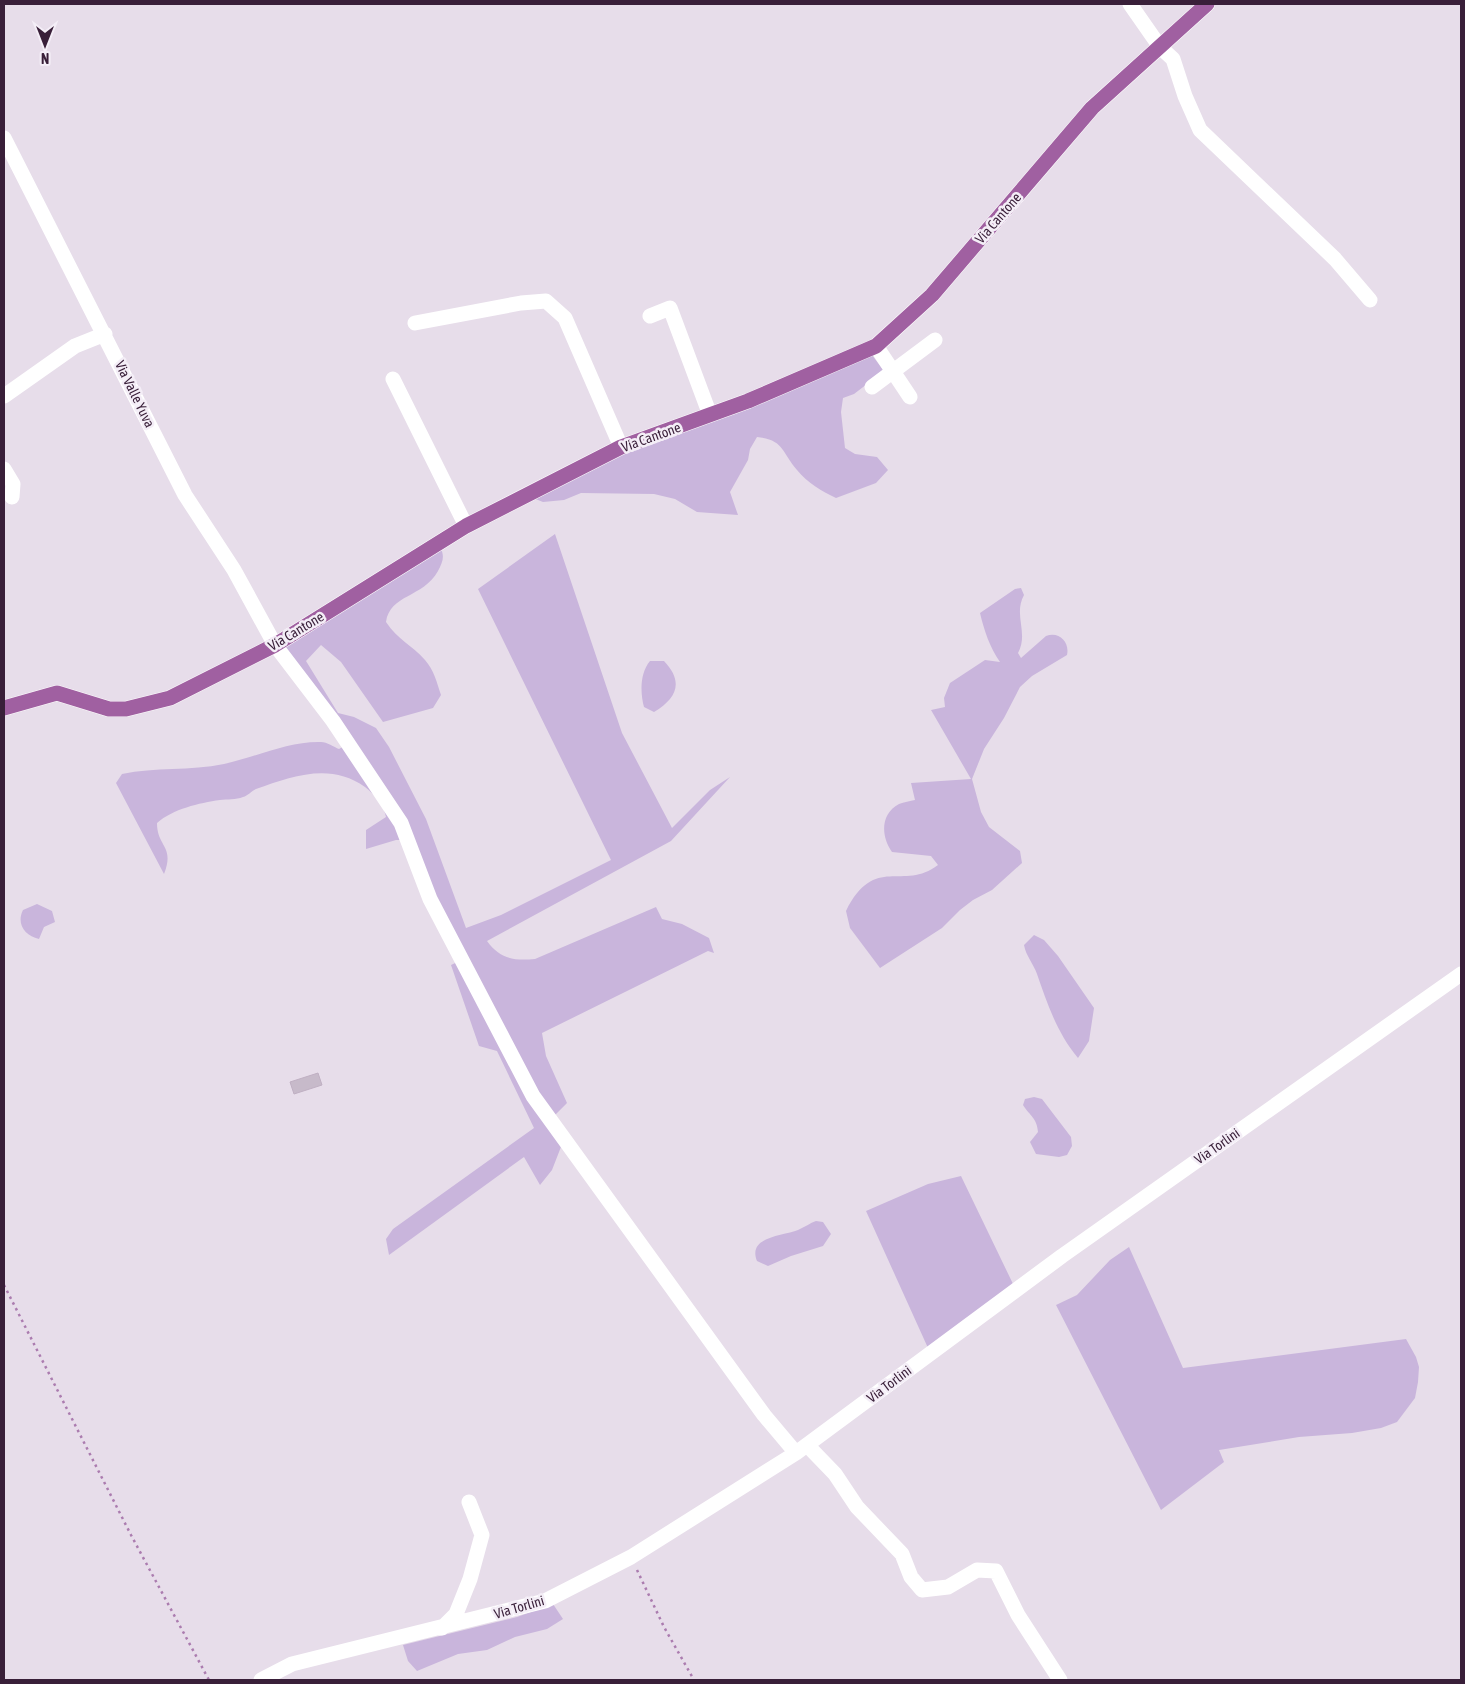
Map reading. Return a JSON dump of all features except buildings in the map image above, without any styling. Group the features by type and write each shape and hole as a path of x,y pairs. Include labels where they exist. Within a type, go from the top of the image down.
{"main road":[{"name":"Via Cantone","path":"4,708 57,693 109,709 148,704 170,698 275,645 466,526 621,447 748,402 876,346 932,295 1092,108 1207,4"}],"street":[{"path":"1130,4 1160,47 1173,59 1185,96 1200,130 1335,258 1370,300"},
{"name":"Via Valle Yuva","path":"4,138 186,495 234,570 275,645 332,721 401,823 430,899 533,1096 764,1415 802,1449 835,1474 857,1507 902,1554 911,1576 922,1590 948,1587 977,1570 996,1571 1018,1614 1057,1676"},
{"path":"415,323 521,303 546,301 565,318 621,447"},
{"path":"650,316 670,308 710,415"},
{"path":"4,396 75,346 105,334"},
{"path":"872,387 935,340"},
{"path":"876,346 910,397"},
{"path":"392,379 466,526"},
{"path":"4,469 13,484 12,497"},
{"name":"Via Torlini","path":"262,1680 292,1664 546,1601 631,1557 802,1449 1062,1256 1461,974"},
{"path":"442,1628 456,1614 470,1579 482,1535 469,1502"}],"path":[{"path":"4,1285 131,1534 209,1680"},
{"path":"631,1557 664,1627 694,1680"}],"shaded area":[{"path":"869,351 884,371 854,394 843,398 841,412 845,448 855,454 877,457 888,470 876,483 836,498 806,479 777,444 766,438 757,437 750,449 748,460 730,492 738,515 697,512 675,499 654,494 581,493 564,500 543,502 533,498 627,451"},
{"path":"555,534 622,733 672,828 710,790 730,777 671,841 487,941 497,952 508,958 520,960 535,959 656,907 662,919 682,924 709,938 714,953 708,951 542,1033 546,1056 567,1103 554,1116 566,1134 552,1170 540,1185 524,1157 389,1255 386,1239 393,1229 534,1128 497,1051 479,1046 451,965 468,957 435,899 411,840 396,840 366,849 366,830 386,817 378,801 365,787 352,779 325,773 311,774 270,784 240,798 212,801 187,807 163,818 157,823 168,858 164,874 116,783 122,774 147,770 198,768 224,764 272,750 309,742 323,742 339,749 351,742 285,647 440,546 443,559 432,580 394,606 386,622 431,668 441,695 433,708 383,722 341,662 321,645 306,661 338,713 354,717 376,728 389,747 426,819 466,928 501,915 611,860 478,589"},
{"path":"1021,588 1024,595 1020,610 1022,638 1018,653 1021,658 1046,636 1051,635 1059,636 1063,639 1067,646 1067,655 1032,676 1020,687 1004,718 984,749 972,779 981,812 989,827 1020,851 1022,863 992,890 973,900 960,910 942,928 880,968 850,928 846,911 857,893 868,883 879,878 925,872 938,865 931,856 892,852 886,840 884,826 888,814 893,808 899,804 915,800 911,783 971,779 931,710 945,707 944,698 950,683 985,660 1000,662 988,639 980,613 1015,589"},
{"path":"650,661 664,661 674,676 676,683 673,695 662,707 654,712 644,707 642,695 644,671"},
{"path":"37,904 52,911 55,922 44,927 39,939 26,932 21,925 23,910"},
{"path":"1034,935 1044,940 1058,956 1094,1008 1089,1041 1078,1058 1058,1028 1025,949 1024,945"},
{"path":"1034,1097 1042,1099 1071,1137 1072,1146 1067,1155 1059,1157 1036,1154 1030,1142 1038,1132 1037,1127 1035,1120 1023,1105 1025,1099"},
{"path":"961,1176 1014,1286 928,1348 866,1211 928,1184"},
{"path":"816,1221 823,1222 831,1234 823,1246 791,1256 768,1266 757,1261 755,1253 757,1246 762,1242 768,1238 798,1230"},
{"path":"1129,1247 1183,1368 1406,1339 1419,1367 1415,1398 1397,1422 1381,1428 1352,1433 1299,1437 1219,1450 1224,1462 1161,1510 1056,1305 1077,1295 1110,1260"},
{"path":"553,1604 563,1619 547,1629 515,1637 487,1650 458,1654 417,1671 408,1661 403,1645 517,1617"}]}
